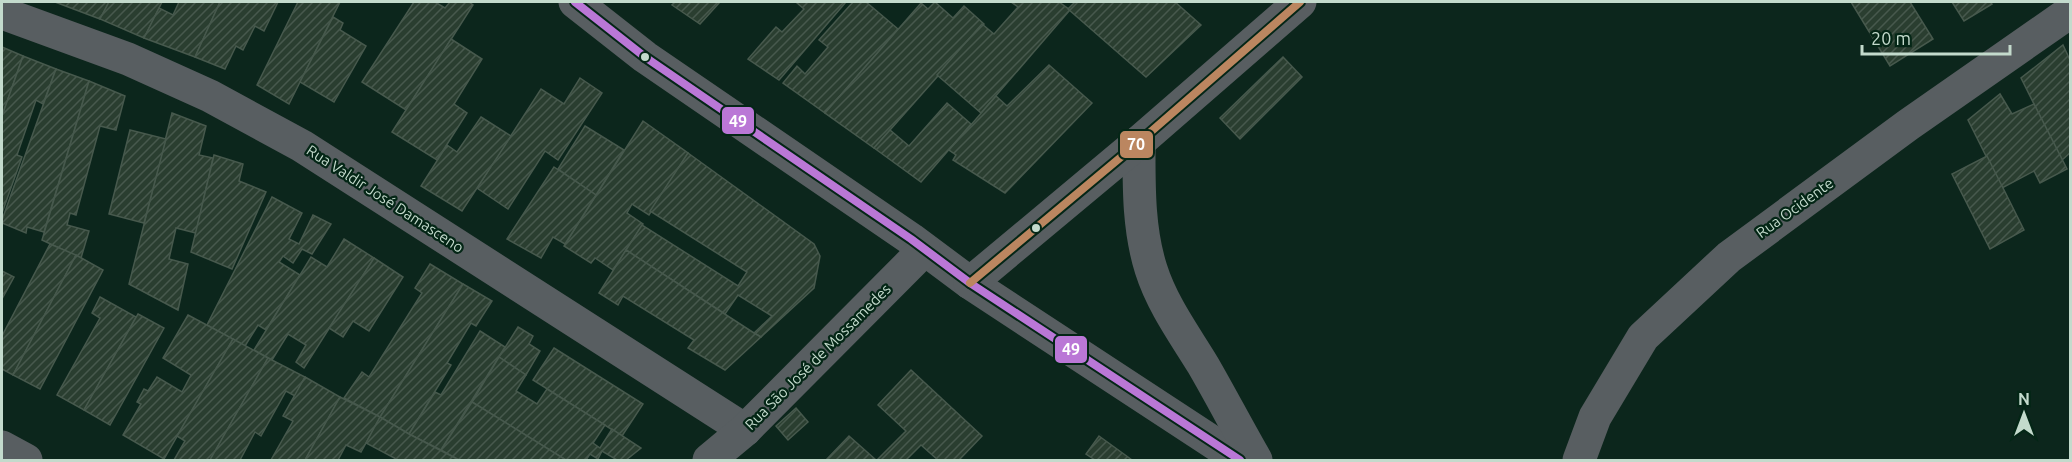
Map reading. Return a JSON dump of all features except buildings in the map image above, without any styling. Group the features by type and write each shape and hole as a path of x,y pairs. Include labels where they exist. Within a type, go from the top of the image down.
{"street":[{"path":"575,2 645,57 970,283 1240,460"},
{"path":"970,283 1140,142 1300,2"},
{"name":"Rua Ocidente","path":"1580,460 1594,417 1643,337 1729,257 1908,125 2070,12"},
{"name":"Rua Valdir José Damasceno","path":"2,13 128,59 210,96 302,146 745,430"},
{"path":"1140,142 1143,227 1151,269 1171,315 1203,365 1256,460"},
{"name":"Rua São José de Mossamedes","path":"710,460 745,430 924,250"},
{"path":"2,447 26,460"}],"transit line":[{"name":"49","path":"575,2 645,57 911,239 970,283 1240,460"},
{"name":"70","path":"970,283 1139,142 1300,2"}]}
